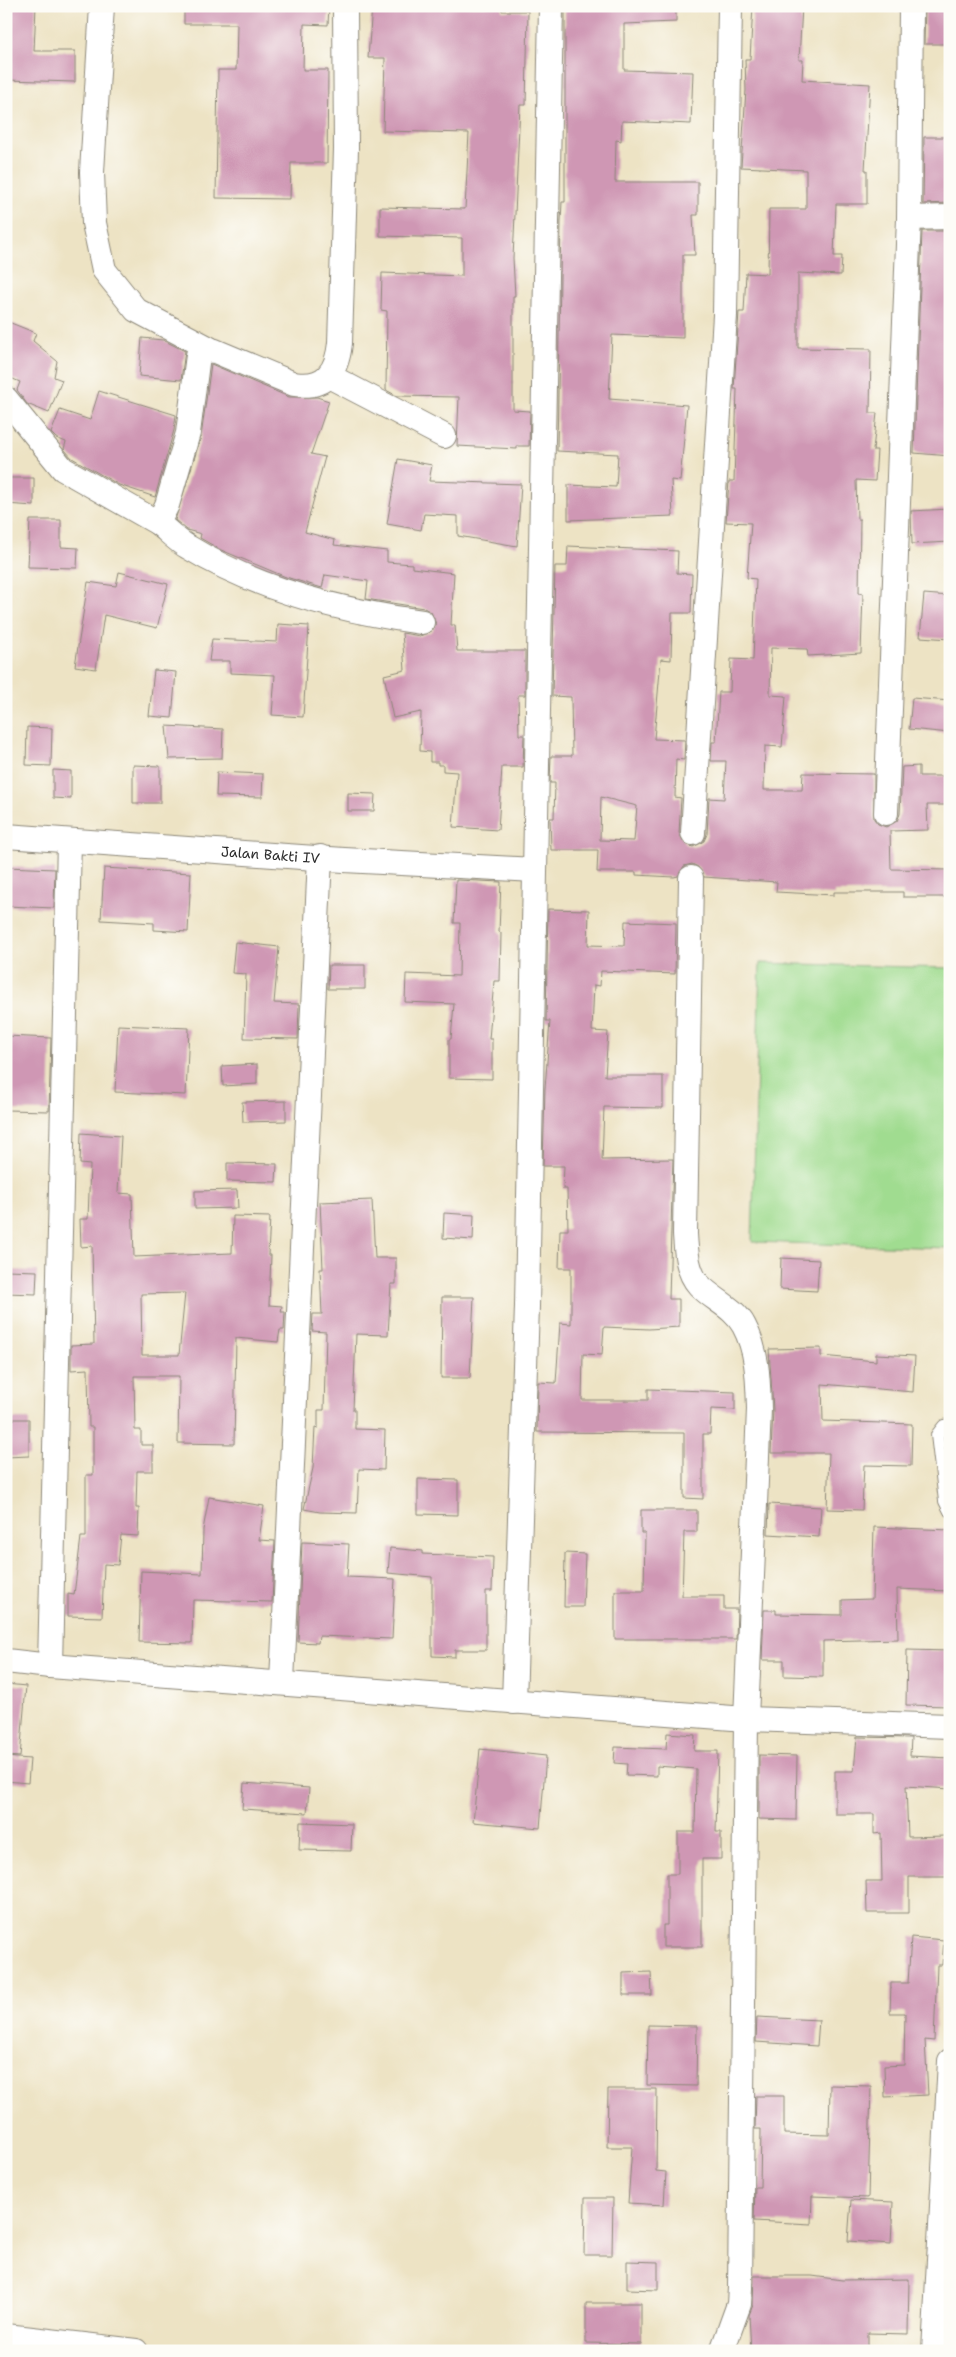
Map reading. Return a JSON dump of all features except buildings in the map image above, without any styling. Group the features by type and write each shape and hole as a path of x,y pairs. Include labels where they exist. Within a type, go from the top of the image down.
{"street":[{"path":"102,6 92,172 94,223 104,270 136,310 210,349 294,384 310,386 328,376 334,370 338,359 340,343 346,149 345,6"},
{"path":"514,1702 527,1306 552,6"},
{"path":"693,833 725,315 730,6"},
{"path":"886,813 909,218 912,6"},
{"path":"909,218 950,217"},
{"path":"158,523 167,505 188,433 198,354 210,349"},
{"path":"328,376 444,436"},
{"path":"6,399 63,470 158,523 187,547 243,575 341,608 422,622"},
{"name":"Jalan Bakti IV","path":"6,836 320,858 535,870"},
{"path":"50,1666 70,841"},
{"path":"282,1682 320,858"},
{"path":"691,878 686,1253 692,1274 700,1285 728,1307 744,1325 755,1353 758,1372 759,1409 746,1719 740,2288 739,2304 722,2351"},
{"path":"6,1661 50,1666 282,1682 746,1719 950,1726"},
{"path":"934,2351 950,2061"},
{"path":"6,2336 136,2351"}],"lane":[{"path":"950,1425 944,1426 937,1435 945,1500 950,1511"}],"green space":[{"path":"760,963 950,968 950,1248 752,1242"}]}
